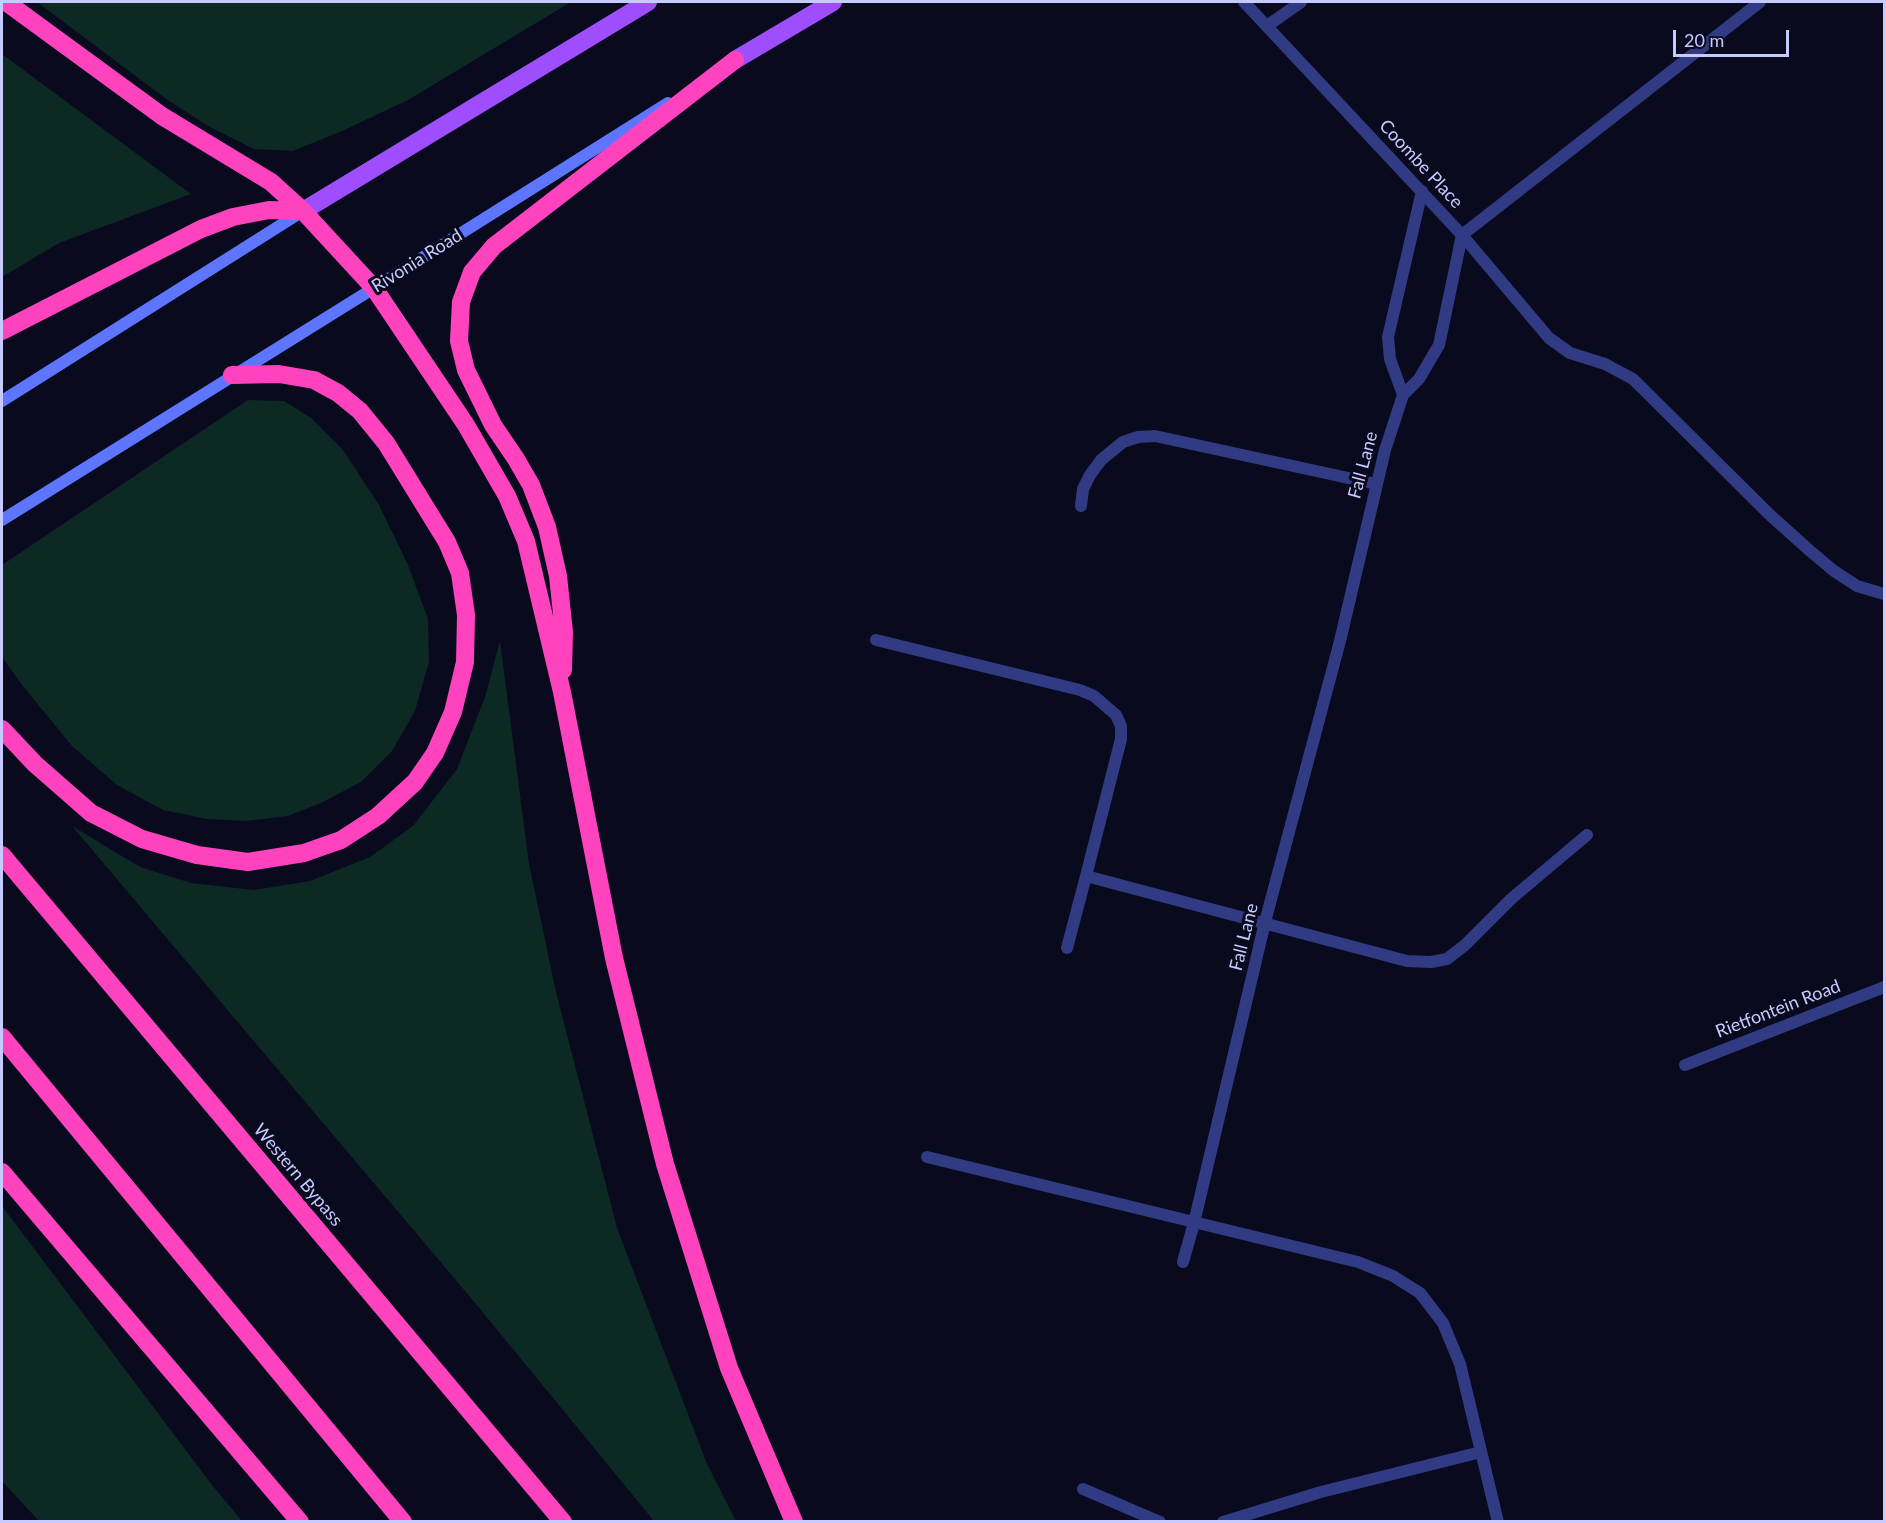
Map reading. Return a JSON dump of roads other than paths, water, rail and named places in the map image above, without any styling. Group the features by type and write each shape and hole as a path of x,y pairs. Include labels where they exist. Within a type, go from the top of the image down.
{"highway":[{"path":"6,2 162,116 271,182 303,211 374,288 466,425 507,496 526,542 562,692 614,958 665,1164 729,1368 794,1521"},
{"path":"562,692 564,632 558,576 547,527 531,485 493,425 466,370 459,341 461,302 472,272 494,246 735,60"},
{"path":"2,331 201,229 233,217 269,210 303,211"},
{"path":"2,729 35,764 91,813 142,838 197,855 248,862 304,853 341,840 378,816 415,782 435,753 453,712 465,662 466,615 460,573 447,542 386,443 360,411 338,393 314,380 279,374 232,375"},
{"name":"Western Bypass","path":"2,855 563,1521"},
{"path":"2,1037 403,1521"},
{"path":"2,1172 300,1521"}],"main road":[{"path":"2,401 303,211 648,2"},
{"name":"Rivonia Road","path":"2,520 735,60 833,2"}],"street":[{"name":"Coombe Place","path":"1244,2 1462,235 1549,338 1570,352 1605,364 1633,379 1770,515 1809,550 1857,586 1884,594"},
{"path":"1267,26 1301,2"},
{"path":"1462,235 1760,2"},
{"path":"1403,394 1390,359 1388,337 1422,191"},
{"name":"Fall Lane","path":"1183,1262 1265,922 1340,641 1376,484 1403,394 1419,380 1439,345 1462,235"},
{"path":"1081,506 1083,489 1101,460 1123,442 1138,437 1155,436 1376,484"},
{"path":"876,640 1080,690 1094,696 1116,715 1121,726 1121,739 1067,948"},
{"path":"1086,876 1407,961 1431,962 1447,959 1465,945 1511,899 1587,835"},
{"name":"Rietfontein Road","path":"1685,1065 1884,987"},
{"path":"927,1157 1358,1262 1392,1276 1420,1293 1443,1323 1460,1364 1498,1521"},
{"path":"1223,1521 1321,1492 1481,1452"},
{"path":"1083,1489 1160,1521"}]}
